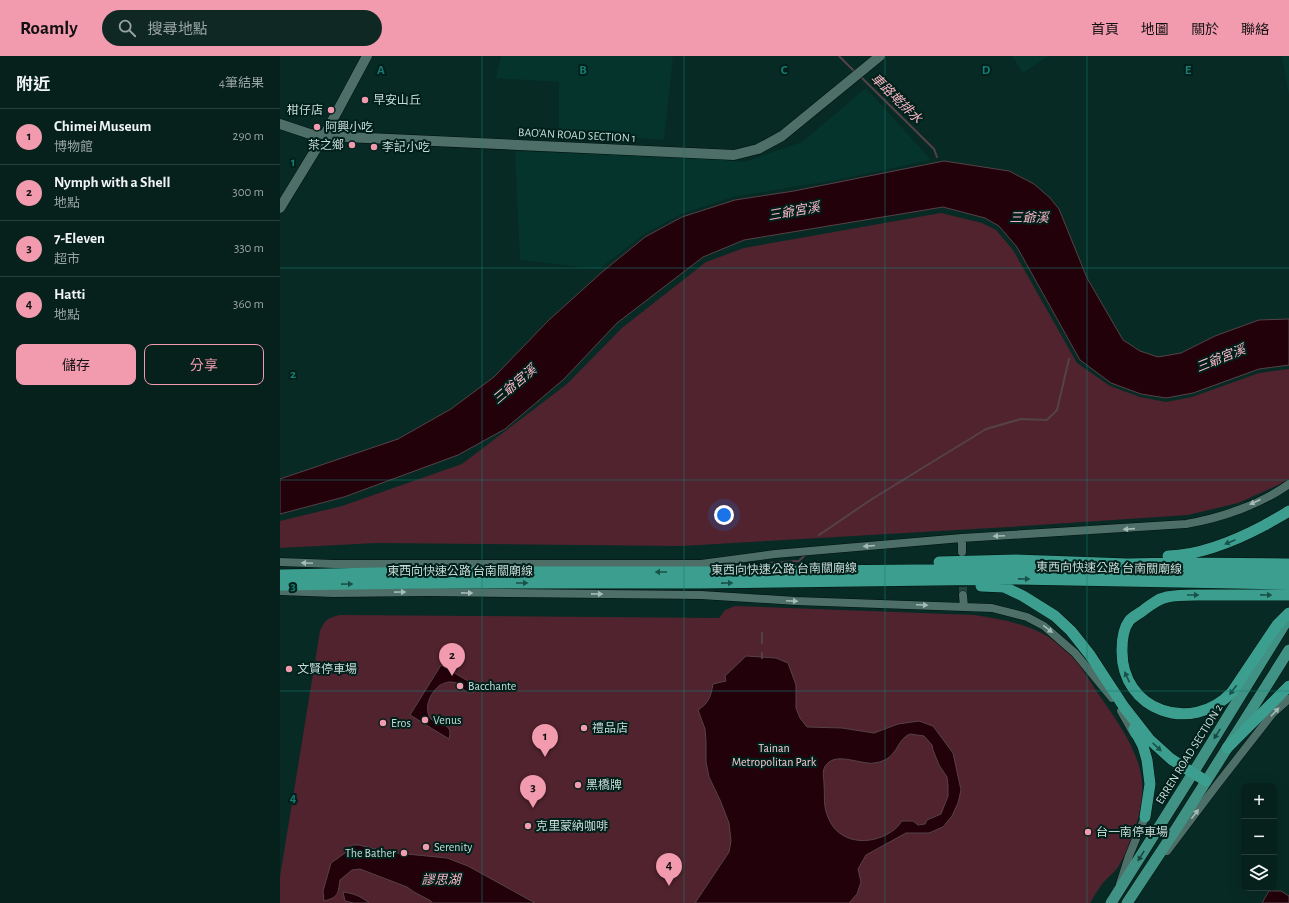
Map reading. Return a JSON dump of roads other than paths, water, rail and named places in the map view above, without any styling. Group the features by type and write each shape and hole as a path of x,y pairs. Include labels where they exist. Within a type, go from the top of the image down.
{"highway":[{"path":"1105,562 1127,558 1177,556 1205,551 1252,532 1289,511"},
{"path":"912,570 926,563 934,562 1016,560 1105,562 1257,569 1289,564"},
{"name":"東西向快速公路 台南關廟線","path":"753,577 912,570 1017,569 1257,569 1289,574"},
{"name":"東西向快速公路 台南關廟線","path":"280,585 427,578 701,573 845,582 1015,579 1289,584"},
{"name":"東西向快速公路 台南關廟線","path":"280,575 427,578"},
{"path":"845,582 1004,587 1023,596 1055,616 1071,631 1090,655 1124,707 1148,739 1171,759 1206,781"},
{"path":"1289,595 1187,595 1167,597 1154,602 1130,620 1124,632 1122,658 1124,671 1136,693 1146,702 1168,712 1180,714 1192,714 1205,711 1224,701 1232,692 1277,625 1289,614"},
{"path":"1227,748 1289,686"},
{"path":"1124,707 1143,746 1147,760 1150,784 1145,816"}],"main road":[{"name":"ERREN ROAD SECTION 2","path":"1114,899 1289,617"},
{"path":"1127,903 1289,650"}],"street":[{"path":"280,208 324,136 366,56"},
{"name":"BAO’AN ROAD SECTION 1","path":"280,124 310,134 324,136 734,155 758,149 782,136 880,56"},
{"path":"701,573 753,556 962,538 1186,524 1213,519 1247,506 1289,484"},
{"path":"962,538 962,552"},
{"path":"280,562 334,564 427,578 753,599 992,608 1027,617 1044,626 1060,638 1090,669 1111,695 1138,742 1144,770 1146,793 1145,816 1114,899"},
{"path":"280,591 333,593 427,578"},
{"path":"963,595 964,607"},
{"path":"1131,903 1160,861 1216,786 1273,714 1289,698"}],"water":[{"name":"三爺溪","path":"944,161 1009,171 1034,184 1050,198 1059,209 1087,278 1123,340 1140,351 1158,357 1181,353 1215,336 1259,320 1289,319 1289,365 1259,369 1193,393 1166,398 1141,394 1111,383 1080,360 1017,247 999,226 985,218 943,207 744,240 703,257 617,323 564,379 505,429 458,455 344,497 280,514 280,479 398,439 451,409 494,377 549,320 601,273 645,237 682,217 735,200 794,191"},
{"path":"746,656 776,658 788,663 796,685 796,708 800,718 807,727 842,728 874,733 898,724 919,721 933,726 953,753 961,790 958,803 952,816 943,827 929,833 906,833 866,855 858,869 861,882 857,894 849,903 695,903 729,852 731,841 729,823 709,777 706,762 705,729 698,710 705,705 709,699 713,684 726,681 725,676","holes":["910,734 924,736 932,745 939,765 947,777 948,796 941,814 927,820 925,824 918,825 913,821 902,821 891,832 883,836 864,841 855,840 839,833 833,826 825,809 823,774 825,766 831,761 837,759 869,763 882,761 888,758 905,737"]},
{"path":"441,665 480,688 473,693 470,693 465,691 457,683 450,682 439,686 430,697 428,706 429,715 431,719 449,729 449,739 410,715"},
{"name":"謬思湖","path":"352,845 359,845 387,852 447,858 468,866 535,903 432,903 407,887 360,869 352,870 340,880 339,889 335,897 324,901 323,891 331,863 345,853"},
{"path":"1269,891 1281,891 1289,896 1289,903 1262,903"},
{"path":"343,892 356,895 369,903 354,903 345,901"}],"waterway":[{"name":"車路墘排水","path":"839,56 855,72"},
{"name":"車路墘排水","path":"860,76 934,149 937,157"},
{"path":"819,535 872,499 986,429 1021,419 1047,420 1057,410 1069,359"},
{"path":"768,563 799,561 804,556"},
{"path":"762,633 762,643"},
{"path":"762,653 762,658"}],"tunnel":[{"path":"963,575 963,595"}],"place":[{"name":"早安山丘","path":"365,100"},
{"name":"柑仔店","path":"331,110"},
{"name":"阿興小吃","path":"317,127"},
{"name":"茶之鄉","path":"352,145"},
{"name":"李記小吃","path":"374,147"},
{"name":"文賢停車場","path":"289,669"},
{"name":"Nymph with a Shell","path":"452,676"},
{"name":"Bacchante","path":"460,686"},
{"name":"Venus","path":"425,720"},
{"name":"Eros","path":"383,723"},
{"name":"禮品店","path":"584,728"},
{"name":"Chimei Museum","path":"545,757"},
{"name":"黑橋牌","path":"578,785"},
{"name":"7-Eleven","path":"533,808"},
{"name":"克里蒙納咖啡","path":"528,826"},
{"name":"台一南停車場","path":"1088,832"},
{"name":"Serenity","path":"426,847"},
{"name":"The Bather","path":"404,853"},
{"name":"Hatti","path":"669,886"}],"water label":[{"name":"三爺宮溪","path":"794,212"},
{"name":"三爺宮溪","path":"1221,359"},
{"name":"三爺宮溪","path":"515,385"}],"park label":[{"name":"Tainan Metropolitan Park","path":"774,755"}]}
